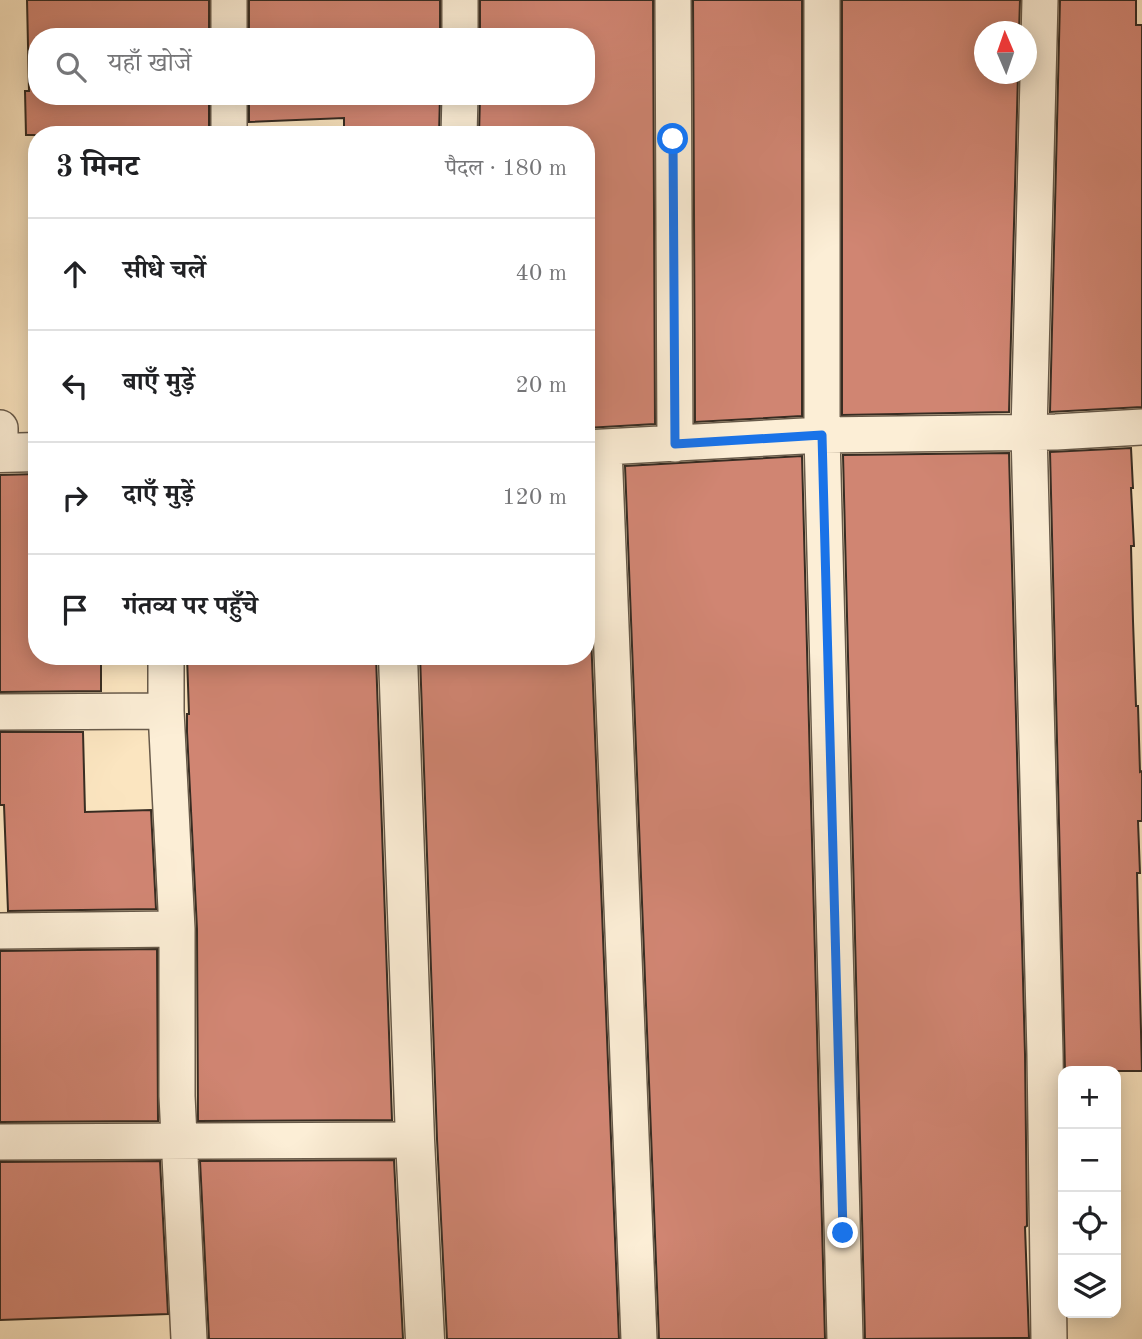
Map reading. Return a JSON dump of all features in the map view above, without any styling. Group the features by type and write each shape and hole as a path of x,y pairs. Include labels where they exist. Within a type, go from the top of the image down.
{"street":[{"path":"229,0 229,28"},
{"path":"460,0 460,28"},
{"path":"673,0 675,444"},
{"path":"822,0 822,435 845,1339"},
{"path":"1040,0 1029,432 1045,1054 1049,1339"},
{"path":"229,105 229,126"},
{"path":"459,126 460,105"},
{"path":"639,1339 595,448 822,435 1029,432 1142,427"},
{"path":"0,428 0,453 28,452"},
{"path":"166,665 177,929 178,1141 189,1339"},
{"path":"398,665 415,1140 425,1339"},
{"path":"0,712 166,712"},
{"path":"0,931 177,929"},
{"path":"0,1142 415,1140"}],"building":[{"path":"27,0 209,0 209,28 28,28 28,46"},
{"path":"249,0 440,0 440,28 249,28"},
{"path":"480,0 653,0 655,424 595,427 595,126 479,126 480,105 595,105 595,28 480,28"},
{"path":"693,0 802,0 802,416 695,422"},
{"path":"842,0 1020,0 1019,21 974,21 974,84 1018,84 1009,412 842,415"},
{"path":"1060,0 1136,0 1136,25 1142,25 1142,407 1050,412"},
{"path":"25,91 28,91 28,105 209,105 209,126 28,126 26,135"},
{"path":"249,105 440,105 439,126 344,126 344,118 249,122"},
{"path":"1131,448 1133,621 1140,772 1142,771 1142,821 1138,821 1140,873 1137,873 1142,1071 1121,1071 1121,1066 1065,1066 1050,452"},
{"path":"1009,453 1025,1054 1025,1227 1029,1338 865,1339 843,455"},
{"path":"802,456 825,1339 659,1339 625,466"},
{"path":"28,474 28,665 101,665 101,691 0,692 0,475"},
{"path":"187,665 376,665 392,1120 198,1121 197,929 187,732"},
{"path":"420,665 592,665 619,1339 447,1339"},
{"path":"0,732 83,732 85,812 151,810 156,909 8,911 4,805 0,805"},
{"path":"157,949 158,1121 0,1122 0,951"},
{"path":"394,1160 403,1339 209,1339 200,1161"},
{"path":"160,1161 168,1314 0,1320 0,1162"}],"route":[{"path":"673,139 675,444 822,435 843,1233"}]}
